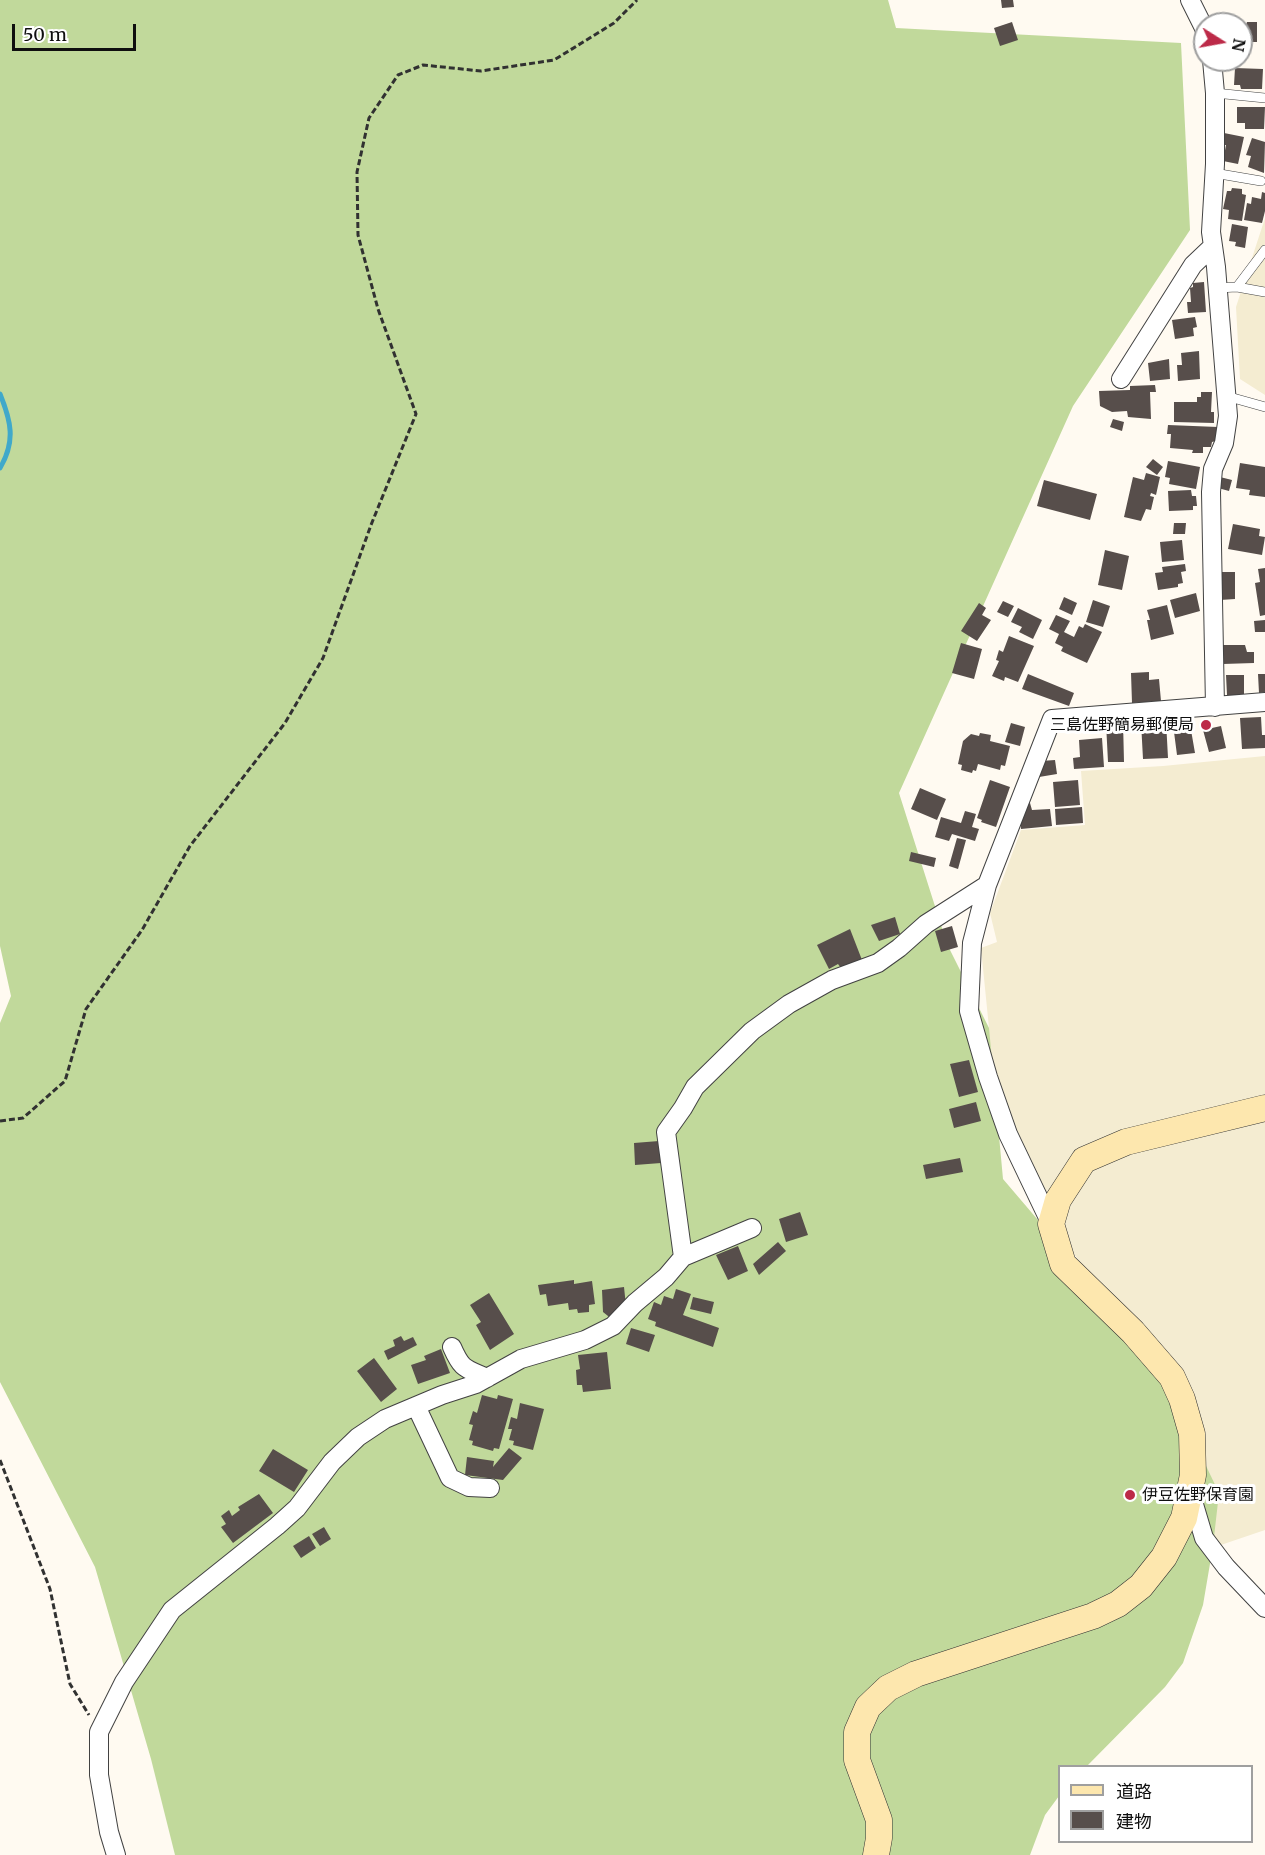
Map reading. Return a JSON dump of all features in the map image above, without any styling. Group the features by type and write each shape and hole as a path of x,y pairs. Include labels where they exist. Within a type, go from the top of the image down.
{"street":[{"path":"1213,72 1214,173 1210,232 1228,416 1224,443 1214,469 1211,492 1215,707"},
{"path":"1122,378 1193,265 1213,246"},
{"path":"876,1855 879,1820 857,1760 857,1732 868,1707 888,1688 916,1674 1093,1616 1118,1604 1141,1586 1164,1557 1184,1518 1192,1475 1192,1434 1182,1399 1172,1377 1133,1332 1063,1264 1051,1224 1008,1134 988,1077 969,1011 972,943 987,885 1052,719 1265,702"},
{"path":"683,1257 666,1132 695,1087 752,1032 789,1004 832,980 879,963 926,924 987,885"},
{"path":"1051,1224 1058,1200 1084,1160 1126,1142 1265,1108"},
{"path":"116,1855 109,1832 99,1775 99,1732 124,1682 172,1610 284,1520 297,1508 332,1462 358,1437 385,1419 476,1384 521,1359 585,1340 613,1326 634,1304 666,1277 683,1257 752,1228"},
{"path":"452,1347 459,1363 487,1378"},
{"path":"416,1406 450,1478 469,1487 490,1488"},
{"path":"1190,1489 1204,1538 1226,1567 1265,1608"}],"lane":[{"path":"1215,93 1265,98"},
{"path":"1214,173 1261,181"},
{"path":"1237,287 1265,249"},
{"path":"1217,288 1237,287 1265,292"},
{"path":"1226,396 1265,407"}],"path":[{"path":"0,1121 23,1118 65,1080 86,1009 142,930 190,846 285,723 323,658 370,525 416,414 378,309 358,235 357,172 369,118 398,75 423,65 481,71 554,60 614,23 637,0"},
{"path":"0,1460 50,1589 70,1684 92,1722"}],"shaded area":[{"path":"1265,218 1265,395 1240,379 1236,307"},
{"path":"1265,756 1265,1530 1212,1548 1133,1332 1051,1224 988,1077 989,1028 981,948 997,942 990,913 1021,830 1085,825 1081,771"}],"green space":[{"path":"0,0 888,0 896,28 1181,43 1190,230 1073,406 899,793 947,944 989,1028 1003,1179 1153,1355 1219,1493 1203,1605 1183,1663 1165,1687 1088,1765 1058,1765 1058,1797 1045,1815 1030,1855 175,1855 151,1759 95,1567 0,1382 0,1023 11,996 0,946"}],"building":[{"path":"1001,0 1013,0 1014,7 1002,8"},
{"path":"1012,22 1018,40 1000,46 994,28"},
{"path":"1253,22 1257,22 1257,42 1253,42"},
{"path":"1253,69 1263,69 1262,89 1241,89 1240,85 1234,85 1235,72 1253,72"},
{"path":"1237,107 1265,107 1264,129 1245,129 1245,123 1237,123"},
{"path":"1224,133 1244,137 1238,164 1223,161 1226,145 1222,145"},
{"path":"1252,138 1265,142 1264,173 1248,167 1251,156 1246,155"},
{"path":"1232,188 1242,189 1242,194 1246,195 1242,221 1228,219 1229,210 1223,209 1227,191 1231,191"},
{"path":"1262,192 1265,193 1265,211 1262,223 1244,220 1247,203 1251,204 1252,197 1261,199"},
{"path":"1232,224 1248,227 1245,248 1235,246 1236,242 1229,241"},
{"path":"1204,282 1206,312 1188,313 1187,302 1191,302 1190,288 1193,287 1193,283"},
{"path":"1195,317 1197,327 1193,328 1194,336 1175,339 1172,320"},
{"path":"1199,351 1200,379 1178,381 1177,365 1182,365 1181,353"},
{"path":"1169,359 1170,379 1150,381 1148,363"},
{"path":"1155,385 1156,392 1150,392 1151,419 1128,417 1127,411 1112,412 1100,406 1099,391 1130,390 1130,386"},
{"path":"1201,392 1212,392 1211,412 1214,412 1214,423 1174,422 1174,402 1197,402 1197,397 1201,397"},
{"path":"1113,419 1124,422 1122,431 1110,427"},
{"path":"1168,425 1218,427 1218,436 1216,436 1216,441 1212,442 1211,447 1203,447 1203,453 1192,453 1193,450 1170,448 1171,434 1167,434"},
{"path":"1153,459 1163,467 1157,475 1146,467"},
{"path":"1168,461 1200,467 1196,489 1169,484 1170,478 1165,477"},
{"path":"1240,463 1265,467 1265,497 1249,495 1250,490 1236,488"},
{"path":"1146,473 1160,477 1156,495 1151,493 1150,496 1154,497 1151,510 1146,509 1141,521 1124,517 1133,477 1144,480"},
{"path":"1220,477 1232,480 1229,491 1218,488"},
{"path":"1044,480 1097,494 1090,520 1037,506"},
{"path":"1191,490 1192,496 1196,496 1197,506 1193,506 1193,510 1169,511 1168,491"},
{"path":"1174,523 1186,523 1185,534 1173,534"},
{"path":"1233,524 1260,529 1259,536 1265,537 1262,555 1228,549"},
{"path":"1182,540 1184,560 1162,562 1160,542"},
{"path":"1105,550 1129,556 1122,590 1098,585"},
{"path":"1185,564 1186,571 1181,572 1183,583 1178,584 1178,587 1158,590 1155,573 1163,572 1162,567"},
{"path":"1265,568 1265,615 1260,616 1255,583 1260,582 1258,569"},
{"path":"1220,572 1235,572 1235,599 1220,600"},
{"path":"1196,593 1200,611 1175,618 1170,600"},
{"path":"1064,597 1077,603 1072,615 1059,609"},
{"path":"1093,600 1110,606 1103,627 1086,622"},
{"path":"1003,601 1014,606 1008,617 997,612"},
{"path":"979,603 986,608 982,615 991,620 977,641 961,631"},
{"path":"1167,605 1174,634 1151,640 1147,610"},
{"path":"1018,608 1042,620 1033,639 1019,632 1022,627 1011,622"},
{"path":"1056,615 1070,621 1064,632 1074,637 1079,626 1083,628 1085,624 1102,632 1087,663 1061,651 1063,647 1055,643 1059,634 1049,629"},
{"path":"1265,620 1265,632 1255,632 1254,621"},
{"path":"1009,636 1034,646 1018,682 1005,677 1004,681 992,676 999,661 996,660 999,650 1003,652"},
{"path":"961,643 982,649 974,679 952,673"},
{"path":"1223,645 1245,645 1247,652 1254,652 1254,663 1223,664"},
{"path":"1149,672 1149,680 1159,679 1161,701 1132,703 1131,673"},
{"path":"1028,674 1074,693 1069,706 1022,689"},
{"path":"1258,674 1265,674 1265,692 1259,693"},
{"path":"1226,675 1244,675 1244,695 1227,695"},
{"path":"1261,717 1265,748 1242,749 1240,718"},
{"path":"1084,721 1096,721 1097,733 1084,733"},
{"path":"1123,721 1124,762 1108,762 1106,723"},
{"path":"1166,721 1168,758 1143,759 1141,722"},
{"path":"1011,723 1025,727 1020,746 1005,742"},
{"path":"1221,726 1226,748 1209,752 1203,730"},
{"path":"1191,730 1195,753 1177,755 1174,732"},
{"path":"980,733 991,735 990,741 1010,746 1005,766 1001,765 1000,770 978,764 976,771 973,770 972,773 961,770 962,765 958,764 963,741 971,734 979,736"},
{"path":"1102,738 1104,767 1074,769 1073,758 1080,757 1079,740"},
{"path":"1055,760 1057,774 1039,777 1041,761"},
{"path":"990,780 1010,787 996,827 981,822 982,820 977,818"},
{"path":"1078,780 1080,805 1055,807 1053,782"},
{"path":"920,788 946,799 937,820 911,809"},
{"path":"1030,803 1032,810 1050,809 1052,826 1021,829 1020,820 1025,804"},
{"path":"1082,807 1083,823 1056,825 1055,809"},
{"path":"965,811 976,814 972,827 979,829 975,841 952,834 949,841 935,837 941,817 961,823"},
{"path":"957,838 966,840 958,869 949,866"},
{"path":"911,852 936,858 934,867 909,861"},
{"path":"895,917 900,934 879,941 871,925"},
{"path":"952,926 958,947 941,952 935,931"},
{"path":"850,929 862,960 841,968 838,964 829,969 817,945"},
{"path":"969,1060 978,1092 959,1097 950,1064"},
{"path":"976,1102 981,1121 954,1128 949,1109"},
{"path":"659,1141 661,1163 635,1165 634,1143"},
{"path":"960,1158 963,1172 926,1179 923,1165"},
{"path":"800,1212 808,1235 786,1242 779,1219"},
{"path":"778,1242 786,1251 759,1275 753,1264"},
{"path":"738,1246 748,1271 728,1280 716,1255"},
{"path":"574,1280 574,1284 592,1281 595,1304 589,1305 589,1312 578,1313 577,1309 569,1310 568,1303 548,1306 546,1294 540,1295 538,1285"},
{"path":"624,1287 626,1306 613,1320 603,1312 602,1290"},
{"path":"676,1289 691,1294 683,1315 719,1328 713,1347 655,1326 656,1322 648,1319 654,1302 661,1305 664,1296 673,1299"},
{"path":"489,1293 514,1334 490,1350 476,1325 481,1322 470,1305"},
{"path":"693,1297 714,1302 711,1314 690,1309"},
{"path":"631,1328 655,1335 649,1352 626,1344"},
{"path":"401,1336 404,1341 413,1337 417,1345 388,1360 384,1351 395,1346 393,1340"},
{"path":"441,1349 450,1373 418,1384 411,1365 426,1360 424,1356"},
{"path":"607,1352 611,1389 583,1392 582,1385 577,1385 576,1370 580,1369 578,1355"},
{"path":"374,1358 397,1389 381,1402 357,1371"},
{"path":"482,1395 497,1399 498,1395 513,1399 499,1449 494,1448 493,1451 472,1445 473,1441 469,1440 473,1425 469,1424 473,1411 477,1413"},
{"path":"520,1403 544,1409 533,1450 513,1445 514,1441 509,1440 512,1429 508,1429 511,1417 517,1419"},
{"path":"509,1448 522,1458 503,1480 465,1475 467,1457 494,1461 493,1467"},
{"path":"273,1449 308,1470 294,1492 259,1471"},
{"path":"259,1494 273,1513 233,1543 221,1527 226,1524 221,1516 229,1510 232,1516 240,1510 238,1507"},
{"path":"324,1527 331,1539 320,1546 312,1534"},
{"path":"309,1536 316,1548 301,1558 293,1546"}],"waterway":[{"path":"0,394 7,413 10,431 8,449 0,468"}],"place":[{"name":"三島佐野簡易郵便局","path":"1206,725"},
{"name":"伊豆佐野保育園","path":"1130,1495"}]}
